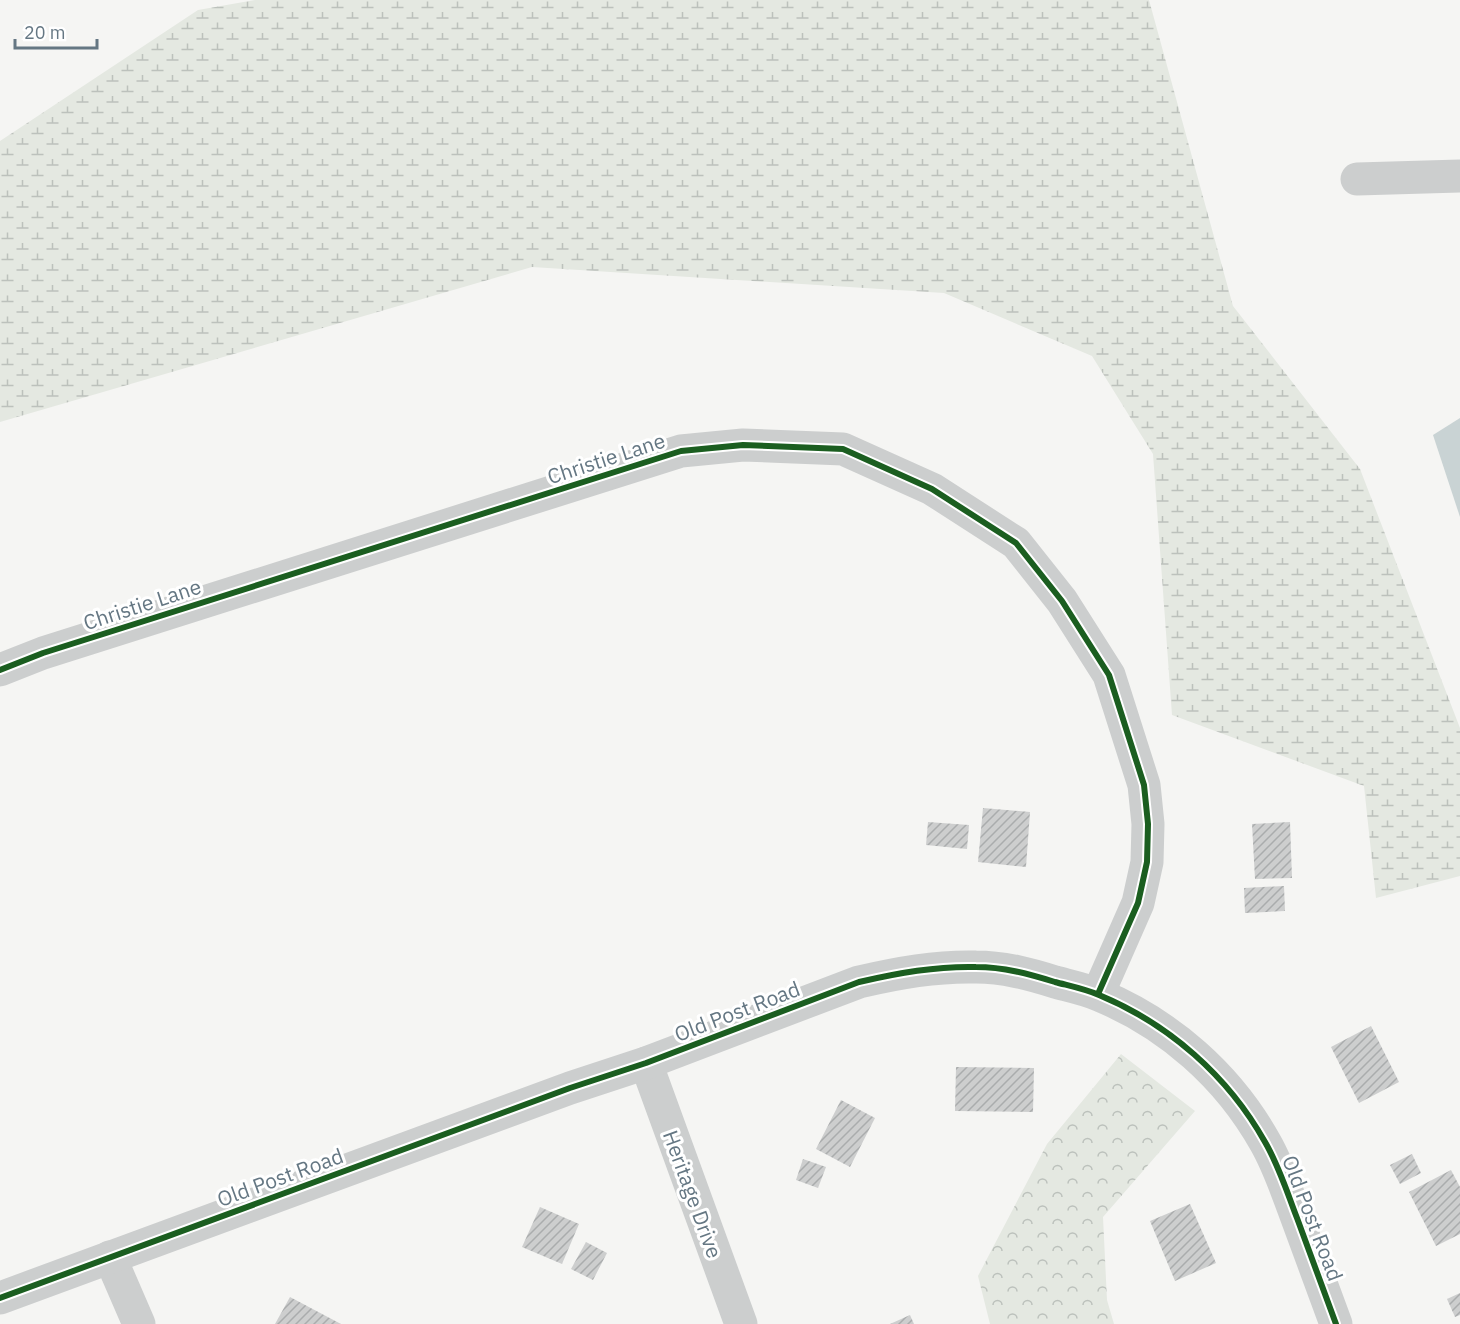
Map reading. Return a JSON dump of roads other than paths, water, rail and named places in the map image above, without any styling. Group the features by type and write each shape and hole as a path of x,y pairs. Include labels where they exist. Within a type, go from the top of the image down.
{"street":[{"path":"1357,179 1460,176"},
{"name":"Christie Lane","path":"0,670 43,653 681,452 743,445 843,449 932,489 1016,543 1062,601 1109,675 1144,785 1149,824 1147,862 1138,903 1098,994"},
{"name":"Old Post Road","path":"0,1298 570,1088 646,1063 860,982 932,968 964,967 1015,970 1098,994 1151,1021 1194,1054 1235,1096 1265,1142 1280,1173 1336,1324"},
{"name":"Heritage Drive","path":"646,1063 741,1324"},
{"path":"110,1257 139,1324"}]}
